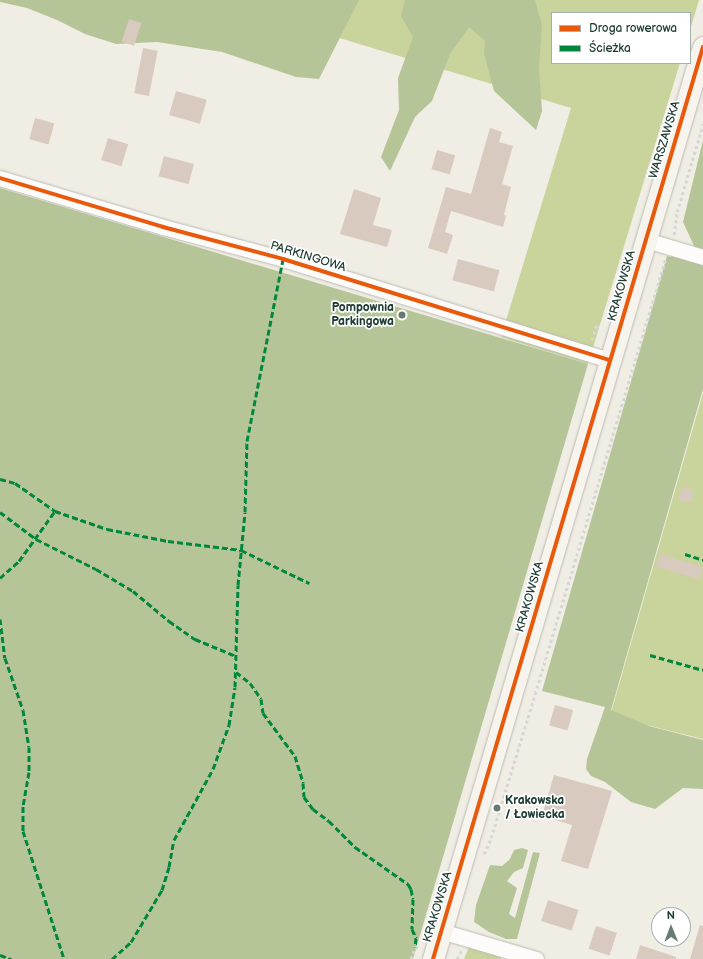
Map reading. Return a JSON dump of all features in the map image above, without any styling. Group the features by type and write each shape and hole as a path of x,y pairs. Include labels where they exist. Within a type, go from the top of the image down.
{"street":[{"name":"WARSZAWSKA","path":"646,240 703,47"},
{"name":"PARKINGOWA","path":"0,178 163,227 283,259 610,360"},
{"path":"646,240 703,257"},
{"name":"KRAKOWSKA","path":"433,959 646,240"},
{"path":"442,931 536,959"}],"path":[{"path":"482,857 491,838 666,255 671,256 677,212 703,124"},
{"path":"457,959 466,938"}],"green space":[{"path":"0,0 359,0 319,79 296,77 222,52 157,42 116,44 85,34 57,20 27,8 0,2"},
{"path":"213,0 699,0 691,27 691,12 551,12 551,64 680,64 588,364 501,337 571,108"},
{"path":"405,0 535,0 542,25 539,67 542,111 536,130 494,91 484,54 485,41 469,27 450,54 432,101 415,117 390,171 381,157 399,110 398,78 413,37 401,16"},
{"path":"703,140 703,251 695,248 683,222"},
{"path":"0,188 588,364 413,959 0,959"},
{"path":"673,250 703,259 703,389 611,710 649,726 703,740 703,789 683,788 655,809 631,802 605,782 591,776 586,769 587,759 605,707 542,691 667,256 671,257"},
{"path":"703,393 703,739 610,716"},
{"path":"522,848 528,850 523,868 514,872 507,881 517,888 509,914 515,918 533,852 540,853 517,939 506,939 489,932 474,922 476,905 490,865 502,866 510,859 514,850"},
{"path":"469,947 494,954 501,957 501,959 464,959"}],"building":[{"path":"129,19 141,23 134,46 122,42"},
{"path":"143,48 158,51 149,96 134,93"},
{"path":"176,91 207,100 200,124 169,115"},
{"path":"35,118 54,123 49,144 29,139"},
{"path":"490,128 502,132 499,142 513,146 502,184 511,187 504,215 506,216 503,227 451,211 445,232 453,235 447,254 428,248 446,187 471,194"},
{"path":"108,138 128,144 121,166 101,160"},
{"path":"437,150 455,155 450,174 431,169"},
{"path":"164,156 194,164 189,184 159,176"},
{"path":"354,189 381,198 373,225 392,230 387,247 340,234"},
{"path":"458,259 500,270 494,291 452,280"},
{"path":"681,488 693,489 692,502 680,501"},
{"path":"660,554 703,567 699,580 656,566"},
{"path":"555,705 573,710 567,730 549,725"},
{"path":"554,775 612,791 588,869 561,861 572,825 542,816"},
{"path":"548,900 578,910 572,931 541,921"},
{"path":"700,925 703,926 703,959 690,959"},
{"path":"596,926 617,933 610,956 589,949"},
{"path":"640,945 676,957 676,959 636,959"}],"marked path":[{"path":"112,959 131,942 162,890 169,867 174,840 213,769 229,725 235,687 238,585 245,512 247,441 283,259"},
{"path":"0,479 15,483 55,511 107,529 168,541 241,550 309,583"},
{"path":"0,578 19,561 55,511"},
{"path":"0,512 36,539 96,569 133,591 169,621 195,639 236,656"},
{"path":"685,554 703,560"},
{"path":"0,619 5,658 23,710 29,747 29,772 23,806 23,831 64,959"},
{"path":"650,655 703,670"},
{"path":"236,672 250,683 261,699 263,713 295,756 303,783 304,797 313,809 329,821 355,847 408,884 411,889 413,899 412,929 416,938 415,947"},
{"path":"0,955 11,959"}],"cycle path":[{"path":"433,959 703,47"},
{"path":"0,178 163,227 283,259 610,360"}],"place":[{"name":"Pompownia Parkingowa","path":"402,315"},
{"name":"Krakowska / Łowiecka","path":"497,808"}]}
